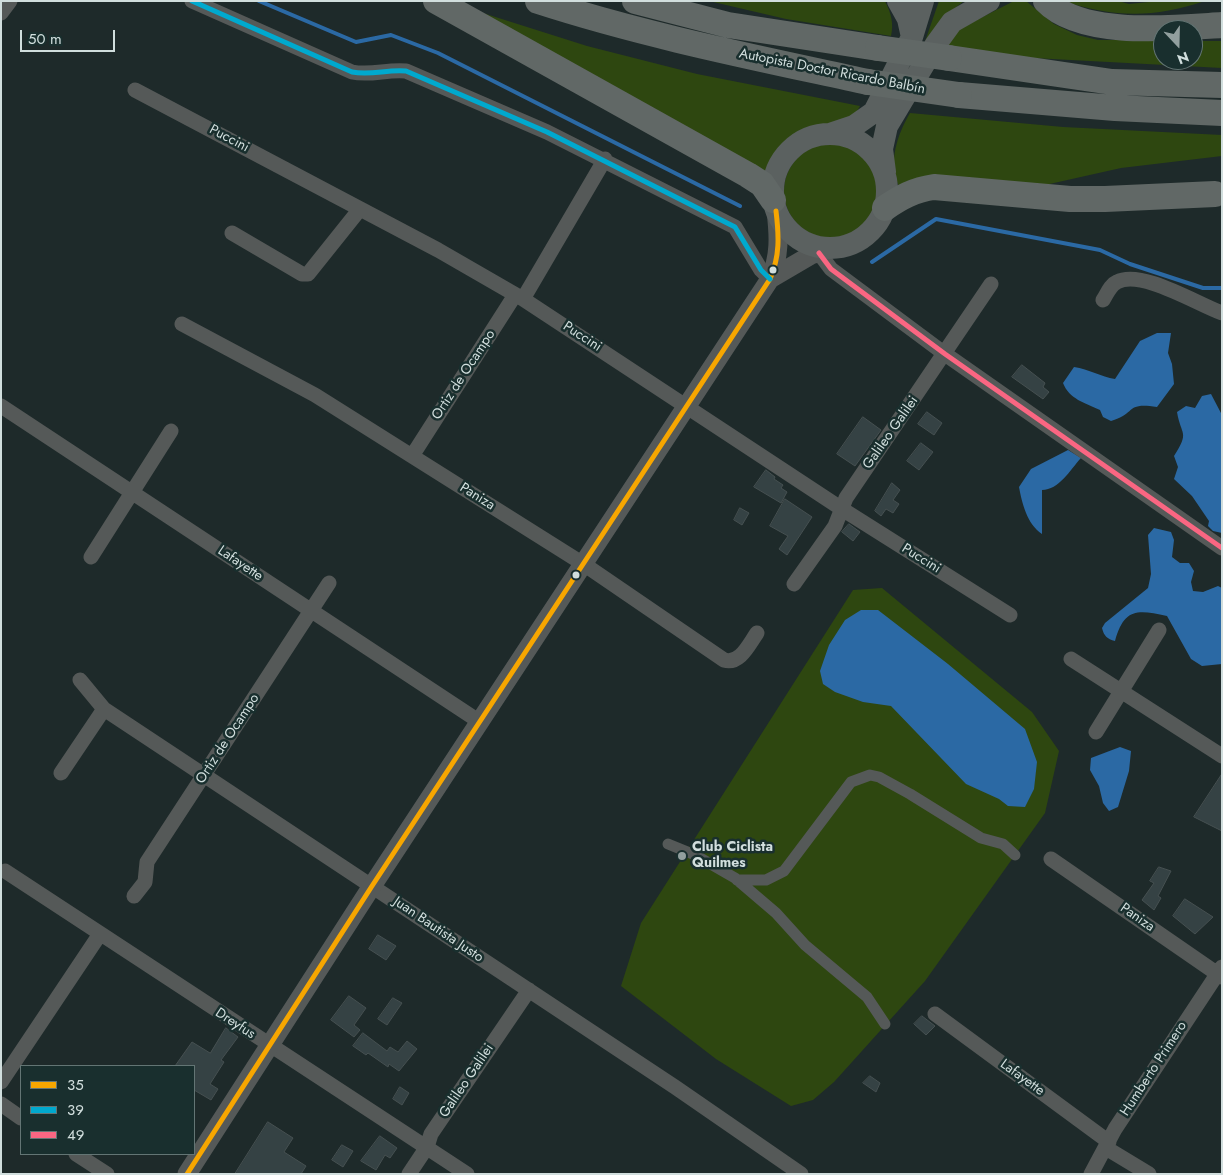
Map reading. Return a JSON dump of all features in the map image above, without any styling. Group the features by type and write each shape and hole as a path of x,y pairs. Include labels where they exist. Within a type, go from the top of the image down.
{"highway":[{"path":"436,1 748,175 762,184 774,206"},
{"name":"Autopista Doctor Ricardo Balbín","path":"538,1 591,18 712,48 868,82 959,95 1115,108 1222,113"},
{"name":"Autopista Doctor Ricardo Balbín","path":"635,1 728,25 1112,82 1222,86"},
{"path":"1046,1 1070,17 1094,23 1156,28 1222,25"},
{"path":"885,208 902,196 918,189 934,187 1079,199 1215,194"}],"main road":[{"path":"898,1 908,19 912,38"},
{"path":"924,1 912,38 874,112 854,126 830,134 814,136 799,143 786,154 777,167 773,183 774,206 782,224 792,235 805,243 826,251 851,245 866,236 877,224 885,208 888,192 883,138 906,94 945,30 965,14 989,1"},
{"path":"830,134 849,137 865,145 878,159 886,176"}],"street":[{"path":"1,14 10,1"},
{"path":"192,1 352,72 365,75 396,70 406,71 547,132 735,227 740,232 761,270 770,279"},
{"name":"Puccini","path":"135,90 438,250 519,297 842,509 1010,615"},
{"name":"Ortiz de Ocampo","path":"412,456 519,297 604,160"},
{"path":"187,1174 372,886 688,408 770,279 778,256 774,206"},
{"path":"232,233 302,274 308,274 360,210"},
{"path":"770,279 791,266 826,251 831,269 945,354 1222,548"},
{"path":"1103,300 1112,285 1128,278 1177,293 1222,313"},
{"name":"Galileo Galilei","path":"794,584 835,526 846,498 991,284"},
{"name":"Paniza","path":"182,324 315,395 585,565 724,660 728,661 740,657 757,633"},
{"name":"Lafayette","path":"1,406 311,611 394,663 480,722"},
{"path":"91,557 171,431"},
{"name":"Ortiz de Ocampo","path":"134,896 145,882 147,862 329,582"},
{"path":"1096,732 1120,690 1159,630"},
{"path":"1070,660 1222,756"},
{"name":"Juan Bautista Justo","path":"80,680 104,709 529,990 802,1174"},
{"path":"61,773 104,709"},
{"path":"737,880 766,880 784,871 851,782 870,775 910,794 981,838 1003,844 1015,855"},
{"path":"668,844 695,855 737,880 776,913 805,945 868,997 885,1024"},
{"name":"Paniza","path":"1051,859 1220,972"},
{"name":"Dreyfus","path":"5,871 269,1046 467,1174"},
{"path":"1,1082 100,934"},
{"name":"Humberto Primero","path":"1091,1174 1115,1129 1220,972"},
{"name":"Galileo Galilei","path":"409,1174 426,1147 430,1134 529,990"},
{"name":"Lafayette","path":"935,1014 1149,1174"},
{"path":"1,1104 20,1117"},
{"path":"78,1155 107,1174"}],"green space":[{"path":"445,1 587,46 697,74 860,106 852,117 840,124 813,130 785,143 774,157 765,178"},
{"path":"709,1 885,1 891,18 892,31 891,36 786,19"},
{"path":"939,1 964,1 955,8 921,53"},
{"path":"1014,1 1026,1 1054,24 1077,35 1098,40 1153,40 1153,64 1014,57 940,44 951,33"},
{"path":"1063,1 1118,1 1129,4 1159,1 1205,1 1169,11 1134,14 1100,11"},
{"path":"1203,41 1222,41 1222,68 1203,67"},
{"path":"910,113 1063,127 1222,135 1222,156 1121,168 1045,185 899,186 894,168 894,159 898,139"},
{"path":"831,144 849,148 864,158 874,173 878,191 874,209 864,224 849,234 831,238 813,234 798,224 788,209 784,191 788,173 798,158 813,148"},
{"path":"882,588 1032,712 1059,751 1045,813 925,981 834,1082 813,1100 791,1106 716,1059 621,986 641,923 853,590"}],"water":[{"path":"1157,333 1171,333 1168,353 1172,364 1174,384 1157,407 1135,407 1125,415 1111,421 1103,417 1100,410 1078,400 1069,393 1063,383 1074,367 1115,379 1140,341"},
{"path":"1211,394 1222,415 1222,533 1213,531 1208,526 1209,521 1192,496 1174,479 1178,467 1174,456 1183,437 1177,412 1186,406 1195,408 1202,396"},
{"path":"1068,450 1081,458 1059,483 1054,487 1042,490 1042,534 1032,525 1029,519 1019,487 1031,469"},
{"path":"1154,528 1171,532 1174,540 1172,557 1180,563 1189,563 1194,571 1191,582 1193,591 1203,592 1218,586 1222,588 1222,664 1202,666 1191,659 1167,616 1139,612 1127,617 1115,641 1106,637 1104,633 1102,628 1105,623 1148,588 1151,574 1148,535"},
{"path":"861,610 878,610 948,664 1025,729 1037,762 1034,789 1025,807 1008,806 999,799 966,784 891,706 863,702 835,692 823,684 820,671 829,645 845,620"},
{"path":"1120,747 1131,751 1129,771 1118,807 1109,811 1103,803 1099,786 1090,770 1091,758"}],"building":[{"path":"1022,365 1045,383 1043,387 1049,392 1043,399 1012,377"},
{"path":"927,412 942,423 934,435 918,424"},
{"path":"863,417 881,430 855,466 837,454"},
{"path":"921,443 933,452 919,470 907,461"},
{"path":"766,470 783,485 781,488 787,492 781,503 754,487"},
{"path":"892,483 900,490 893,500 899,504 893,513 886,509 881,516 875,511"},
{"path":"785,499 812,517 787,555 779,549 788,536 770,526"},
{"path":"740,508 749,513 742,525 734,520"},
{"path":"849,524 860,532 853,541 842,532"},
{"path":"1222,774 1222,831 1194,817"},
{"path":"1159,867 1171,871 1158,896 1161,898 1154,910 1142,900 1154,883 1150,881"},
{"path":"1185,899 1213,917 1195,934 1173,916"},
{"path":"378,935 396,946 386,960 369,949"},
{"path":"349,996 366,1008 354,1025 360,1030 354,1037 331,1020"},
{"path":"393,998 402,1003 387,1025 378,1019"},
{"path":"922,1016 935,1026 926,1035 914,1024"},
{"path":"226,1028 238,1037 221,1060 224,1062 210,1084 218,1089 211,1100 195,1091 195,1065 176,1065 192,1042 210,1053"},
{"path":"363,1033 387,1051 390,1047 398,1052 407,1041 417,1049 399,1071 389,1064 388,1067 368,1053 366,1055 353,1046"},
{"path":"870,1076 880,1083 876,1092 863,1083"},
{"path":"400,1087 409,1093 402,1105 393,1099"},
{"path":"268,1122 293,1138 284,1152 306,1166 301,1174 235,1174"},
{"path":"380,1136 397,1148 390,1158 385,1155 376,1170 361,1161"},
{"path":"342,1145 353,1151 343,1167 332,1160"}],"waterway":[{"path":"259,1 356,42 391,35 438,53 740,206"},
{"path":"872,262 936,219 1100,250 1130,264 1203,288 1222,288"}],"transit line":[{"name":"39","path":"192,1 352,72 406,71 547,132 735,227 761,270 770,279"},
{"name":"35","path":"187,1174 372,886 770,279 776,262 778,246 776,211"},
{"name":"49","path":"819,253 831,269 945,354 1222,548"}],"place":[{"name":"Club Ciclista Quilmes","path":"682,856"}]}
